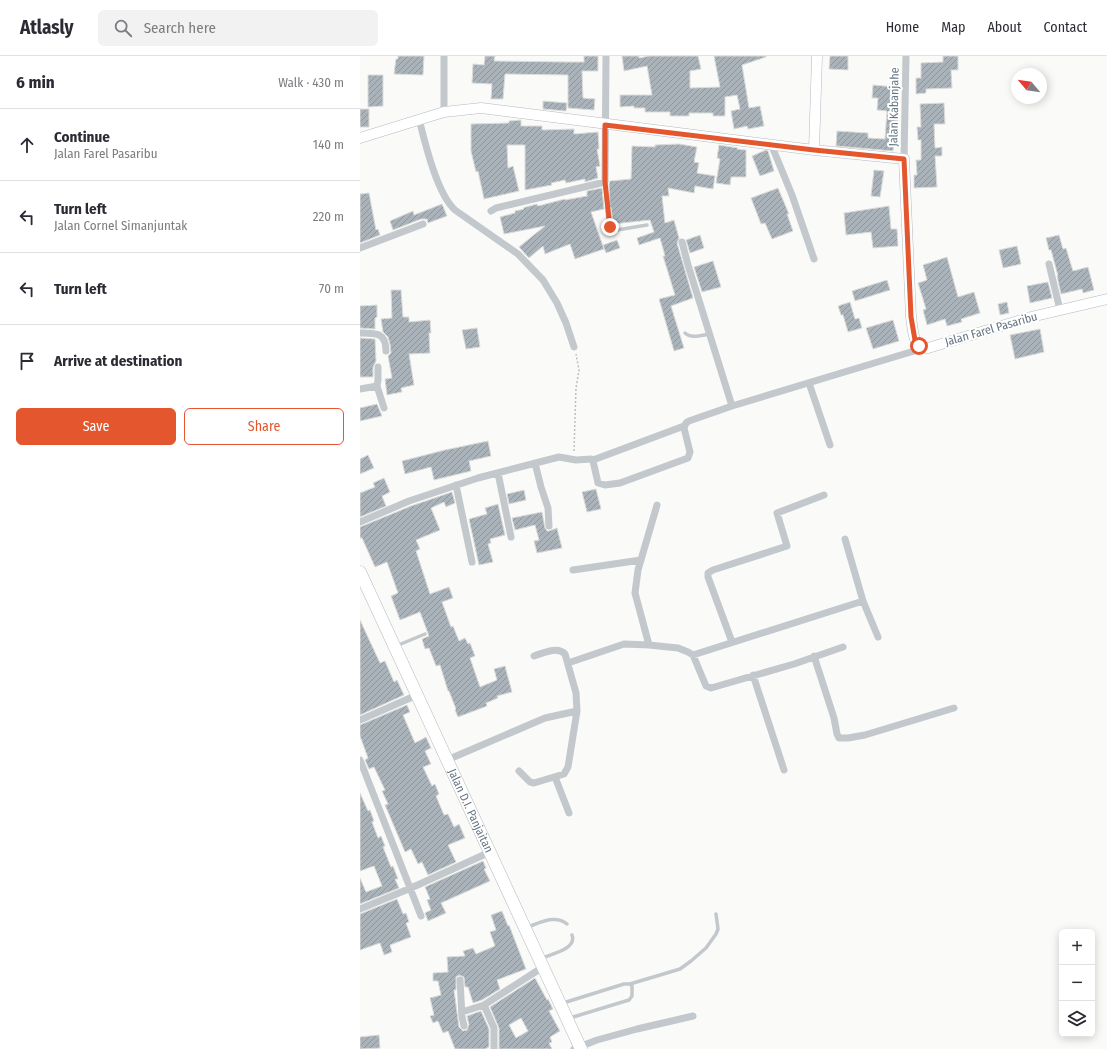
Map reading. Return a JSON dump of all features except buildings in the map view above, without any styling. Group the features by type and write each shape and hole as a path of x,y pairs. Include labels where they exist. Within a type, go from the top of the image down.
{"main road":[{"name":"Jalan D.I. Panjaitan","path":"360,572 567,1019 578,1048"}],"street":[{"path":"444,56 444,112"},
{"path":"491,211 496,208 605,182 606,56"},
{"path":"814,150 817,56"},
{"name":"Jalan Kabanjahe","path":"904,159 906,56"},
{"path":"360,138 444,112 481,108 605,125 814,150 904,159 912,328 917,344 924,348"},
{"path":"418,119 437,181 446,201 455,210 518,254 543,280 557,303 574,347"},
{"path":"771,144 792,195 814,259"},
{"path":"360,248 423,224"},
{"path":"682,242 732,406"},
{"path":"1049,264 1060,310"},
{"name":"Jalan Farel Pasaribu","path":"924,348 1107,298"},
{"path":"360,334 376,333 380,335 386,346 386,350"},
{"path":"360,522 409,501 498,473 560,457 574,459 589,458 593,460 684,426 690,421 732,406 924,348"},
{"path":"378,367 377,386 384,408"},
{"path":"809,383 830,445"},
{"path":"360,389 377,386"},
{"path":"593,460 598,482 601,485 610,485 686,459 689,457 690,452 684,426"},
{"path":"535,464 548,508 549,526"},
{"path":"498,473 510,537"},
{"path":"456,485 472,562"},
{"path":"732,642 708,577 708,573 713,570 787,546 777,513 824,495"},
{"path":"649,645 636,593 641,560 657,505"},
{"path":"845,539 863,601 878,637"},
{"path":"573,570 641,560"},
{"path":"693,655 863,601"},
{"path":"568,662 624,644 678,648 693,655 706,686 709,688 714,688 753,675 794,664 843,647"},
{"path":"518,771 530,782 534,783 564,774 567,770 578,711 576,693 565,654 555,650 534,656"},
{"path":"814,656 839,738 865,735 954,708"},
{"path":"753,675 784,770"},
{"path":"360,720 417,695"},
{"path":"447,760 545,718 578,711"},
{"path":"360,760 421,916"},
{"path":"555,777 569,813"},
{"path":"360,909 411,888 490,852"},
{"path":"462,1012 484,1005 541,964"},
{"path":"460,980 464,1026"},
{"path":"484,1005 494,1028 494,1049"},
{"path":"578,1048 637,1029 693,1016"}],"lane":[{"path":"605,182 608,223 610,228 617,230 647,225"},
{"path":"685,333 688,336 711,334"},
{"path":"395,646 425,634"},
{"path":"560,1004 624,984 630,984 680,969 706,948 716,934 718,929 716,914"},
{"path":"525,928 548,920 562,920 567,924"},
{"path":"541,964 570,947 573,942 572,935"},
{"path":"567,1019 629,1000 632,996 632,986 630,984"}],"path":[{"path":"574,347 579,370 576,388 574,459"}],"route":[{"path":"610,227 608,223 605,182 605,125 758,142 814,150 904,159 911,317 915,340 919,346"}]}
